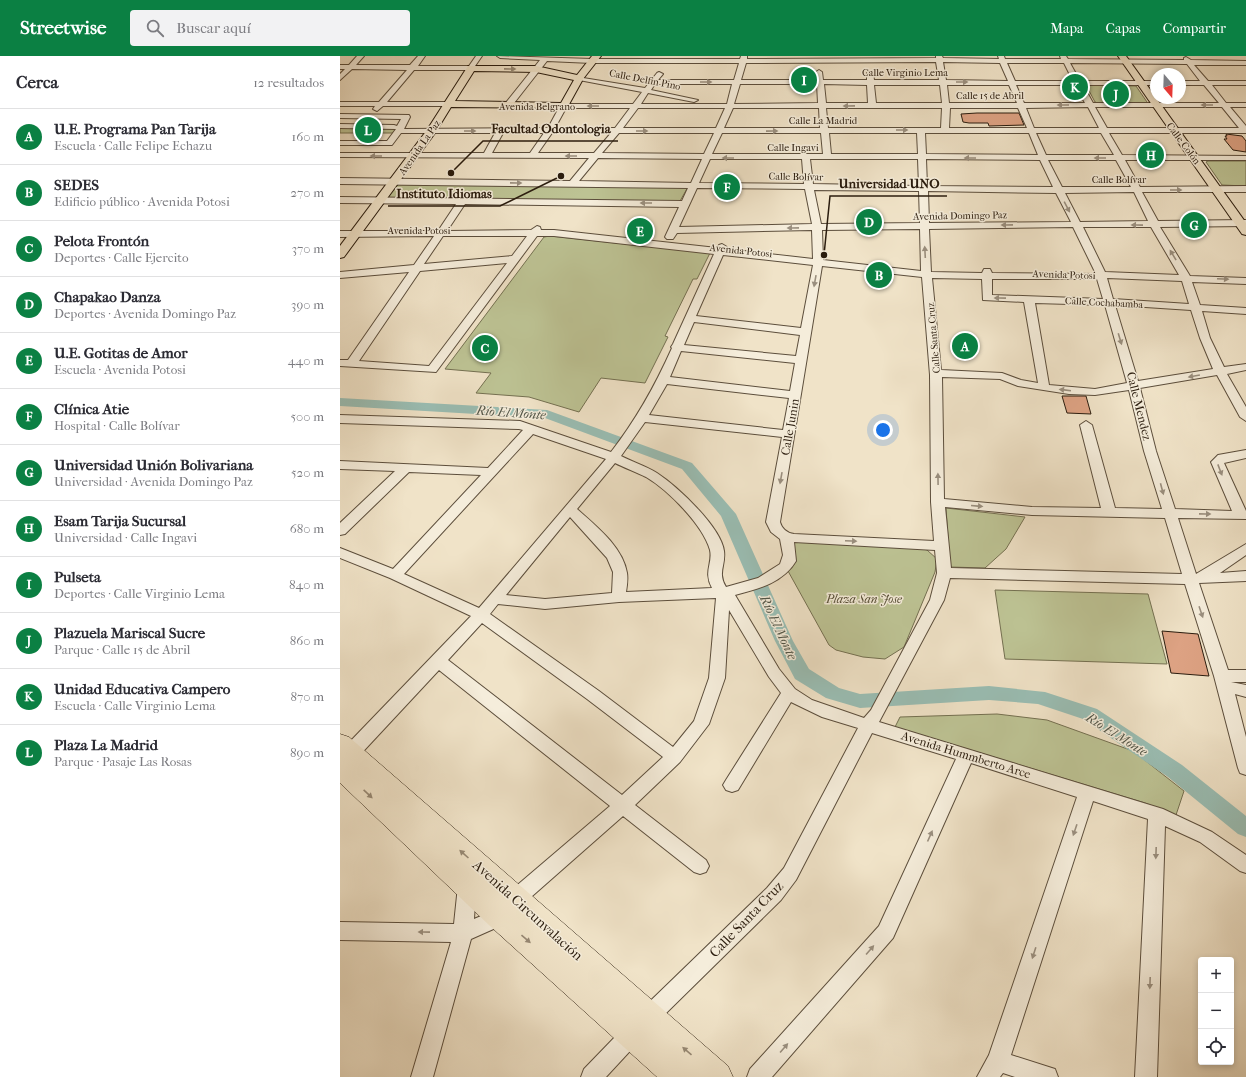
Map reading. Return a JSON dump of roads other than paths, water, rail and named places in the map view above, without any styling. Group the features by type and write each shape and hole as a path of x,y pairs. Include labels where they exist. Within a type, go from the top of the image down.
{"highway":[{"name":"Avenida Circunvalación","path":"343,756 467,886 507,908"},
{"name":"Avenida Circunvalación","path":"343,756 507,908 640,1025 717,1077"},
{"name":"Avenida Circunvalación","path":"640,1025 681,1077"}],"main road":[{"path":"564,106 579,78 595,59"},
{"name":"Calle Colón","path":"1124,59 1142,83 1156,106 1196,158 1244,226"},
{"name":"Calle Delfin Pino","path":"471,68 536,69 579,78"},
{"name":"Avenida La Paz","path":"340,254 431,131 471,68"},
{"name":"Avenida Belgrano","path":"447,105 564,106"}],"street":[{"path":"340,78 361,56"},
{"path":"371,117 422,56"},
{"name":"Avenida La Paz","path":"471,68 479,56"},
{"path":"500,56 545,59 1002,58 1246,62"},
{"path":"1184,56 1246,130"},
{"path":"572,184 617,131 670,58"},
{"path":"666,244 732,106 743,58"},
{"path":"819,58 819,81 825,130 826,158"},
{"path":"870,58 872,106"},
{"path":"940,58 946,105 945,130"},
{"name":"Calle Mendez","path":"1002,58 1043,158 1100,271 1134,386 1150,451 1168,514 1196,578 1246,768"},
{"path":"508,105 545,59"},
{"path":"1064,59 1120,158 1155,225 1186,278 1205,338 1220,371 1246,417"},
{"name":"Calle Delfin Pino","path":"340,67 471,68"},
{"name":"Calle Delfin Pino","path":"579,78 732,106"},
{"name":"Calle Virginio Lema","path":"653,82 870,81 1150,83"},
{"path":"1186,83 1246,83"},
{"name":"Avenida Belgrano","path":"340,105 447,105"},
{"name":"Calle 15 de Abril","path":"732,106 1246,105"},
{"path":"532,156 550,131 564,106"},
{"name":"Avenida Belgrano","path":"564,106 732,106"},
{"path":"340,116 406,117 399,131 389,143 344,143"},
{"path":"388,127 394,117"},
{"path":"340,126 388,127 399,131"},
{"path":"486,156 500,130"},
{"name":"Calle La Madrid","path":"399,131 1246,130"},
{"path":"340,134 399,131"},
{"name":"Calle Santa Cruz","path":"592,1077 640,1025 774,894 790,874 937,600 944,573 938,502 936,373 924,226 921,131"},
{"path":"340,152 344,143 355,134"},
{"name":"Calle Ingavi","path":"340,155 806,158 1246,158"},
{"name":"Calle Junin","path":"786,537 778,532 774,522 817,260 817,227 809,187 806,158"},
{"name":"Calle Bolívar","path":"340,182 1058,190 1246,189"},
{"path":"340,200 685,204"},
{"path":"345,363 417,269 462,202"},
{"name":"Avenida Domingo Paz","path":"674,230 1076,224 1244,226"},
{"name":"Avenida Potosi","path":"340,230 356,232 536,231 721,249 927,272 1100,275 1246,281"},
{"path":"345,363 432,370 536,231"},
{"name":"Avenida Potosi","path":"340,234 356,232"},
{"path":"343,756 438,661 481,615 614,456 639,422 663,380 676,347 691,319 721,249"},
{"path":"340,275 514,259"},
{"name":"Calle Cochabamba","path":"987,274 987,298 1109,302 1246,311"},
{"path":"1029,299 1044,387"},
{"path":"691,319 806,332"},
{"path":"676,347 801,360"},
{"path":"936,373 1002,376 1018,383 1068,391 1095,392 1246,367"},
{"path":"663,380 796,394"},
{"path":"340,419 520,425 614,456 651,475 665,485 677,495 708,529 717,551 714,579 727,593 717,678 701,724 674,757 623,805 507,908 463,933 340,931"},
{"path":"639,422 789,434"},
{"path":"1086,424 1110,512"},
{"path":"395,575 489,472 532,428"},
{"path":"938,502 1032,511 1244,515 1218,466 1218,462 1222,458 1246,454"},
{"path":"340,465 489,472"},
{"path":"340,531 406,468"},
{"path":"570,509 596,534 617,564 620,570 619,597"},
{"path":"494,600 545,604 619,597 727,593 781,573 789,561 789,549 786,537 941,546"},
{"path":"1196,578 1246,549"},
{"path":"340,553 395,575 481,615 593,695 674,757"},
{"path":"944,573 1196,578 1246,576"},
{"name":"Avenida Hummberto Arce","path":"727,593 774,673 789,693 806,704 828,714 872,720 966,755 1157,814 1206,838 1246,865"},
{"path":"438,661 700,866"},
{"path":"1223,681 1246,676"},
{"path":"1223,681 1246,691"},
{"path":"732,785 789,693"},
{"path":"758,1077 886,932 966,755"},
{"path":"1047,1077 993,1069 1087,793"},
{"path":"1146,1077 1157,814"},
{"path":"422,1077 458,956 463,933 467,886"}],"waterway":[{"name":"Río El Monte","path":"340,402 547,414 687,466 728,514 784,641 802,674 833,693 860,701 989,693 1038,697 1090,714 1175,771 1246,828"}],"place":[{"name":"Pulseta","path":"804,80"},
{"name":"Unidad Educativa Campero","path":"1075,87"},
{"name":"Plazuela Mariscal Sucre","path":"1116,94"},
{"name":"Plaza La Madrid","path":"368,130"},
{"name":"Esam Tarija Sucursal","path":"1151,155"},
{"name":"Facultad Odontologia","path":"451,173"},
{"name":"Instituto Idiomas","path":"561,176"},
{"name":"Clínica Atie","path":"727,187"},
{"name":"Chapakao Danza","path":"869,222"},
{"name":"Universidad Unión Bolivariana","path":"1194,225"},
{"name":"U.E. Gotitas de Amor","path":"640,231"},
{"name":"Universidad UNO","path":"824,255"},
{"name":"SEDES","path":"879,275"},
{"name":"U.E. Programa Pan Tarija","path":"965,346"},
{"name":"Pelota Frontón","path":"485,348"}],"park label":[{"name":"Plaza San Jose","path":"864,599"}]}
